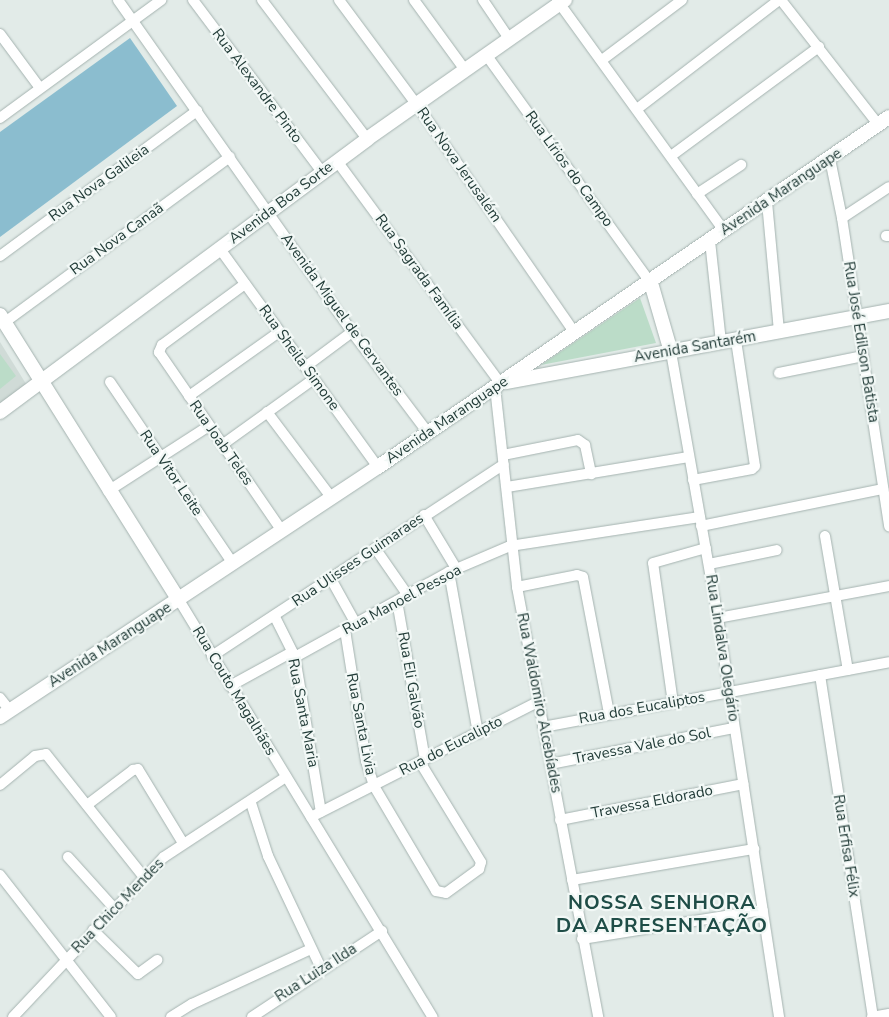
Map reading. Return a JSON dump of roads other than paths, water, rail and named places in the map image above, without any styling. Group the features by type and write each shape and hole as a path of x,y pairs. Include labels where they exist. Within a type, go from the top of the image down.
{"street":[{"name":"Avenida Miguel de Cervantes","path":"118,0 352,332 428,433"},
{"path":"0,118 161,0"},
{"name":"Rua Alexandre Pinto","path":"193,0 322,172"},
{"path":"262,0 367,139"},
{"name":"Rua Nova Jerusalém","path":"339,0 417,105 575,333"},
{"path":"414,0 465,70"},
{"path":"483,0 510,40"},
{"path":"602,60 682,0"},
{"path":"637,109 780,0 884,120"},
{"path":"561,1 724,231"},
{"name":"Avenida Boa Sorte","path":"0,412 41,379 367,139 510,40 561,1"},
{"path":"0,34 40,88"},
{"path":"671,156 819,47"},
{"name":"Rua Lírios do Campo","path":"487,56 650,283"},
{"name":"Rua Nova Galileia","path":"0,256 197,111"},
{"name":"Avenida Maranguape","path":"5,714 378,467 650,283 884,120"},
{"name":"Rua Nova Canaã","path":"1,317 230,157"},
{"name":"Rua José Edilson Batista","path":"830,159 842,218 889,526"},
{"name":"Rua Sagrada Família","path":"337,161 498,385"},
{"path":"698,194 741,165"},
{"path":"842,218 889,187"},
{"path":"767,202 779,332"},
{"path":"710,240 721,342"},
{"name":"Rua Sheila Simone","path":"220,249 378,467"},
{"name":"Rua Lindalva Olegário","path":"650,283 671,352 709,564 754,849 778,1017"},
{"name":"Rua Joab Teles","path":"245,284 162,345 159,354 282,531"},
{"name":"Avenida Santarém","path":"498,385 889,311"},
{"name":"Rua Couto Magalhães","path":"1,317 41,379 108,491 179,600 434,1017"},
{"path":"189,396 279,332"},
{"path":"305,367 352,332"},
{"path":"693,480 755,467 736,340"},
{"path":"779,373 863,356"},
{"path":"222,445 314,379"},
{"name":"Rua Vitor Leite","path":"110,382 233,564"},
{"name":"Rua Waldomiro Alcebíades","path":"498,385 510,546 598,1017"},
{"path":"267,412 331,498"},
{"path":"108,491 162,459 209,426"},
{"path":"503,459 578,440 585,446 591,474"},
{"path":"507,487 689,457"},
{"name":"Rua Ulisses Guimaraes","path":"212,656 331,580 503,459"},
{"name":"Rua Manoel Pessoa","path":"230,686 345,630 407,594 453,571 510,546 700,521 884,485"},
{"path":"424,515 453,571 478,733"},
{"path":"825,536 848,670"},
{"path":"375,548 407,594"},
{"path":"674,703 652,570 657,560 706,548"},
{"path":"709,564 777,550"},
{"path":"517,587 577,574 584,577 609,713"},
{"path":"331,580 356,624"},
{"path":"718,618 889,586"},
{"name":"Rua Eli Galvão","path":"397,601 423,761 481,862 479,869 446,893 436,891"},
{"name":"Rua Santa Maria","path":"275,617 293,655 321,812"},
{"name":"Rua Santa Livia","path":"345,630 366,761 374,786 436,891"},
{"name":"Rua dos Eucaliptos","path":"543,726 889,662"},
{"name":"Rua Erfisa Félix","path":"820,676 873,1017"},
{"path":"0,698 5,714"},
{"name":"Rua do Eucalipto","path":"311,817 538,702"},
{"name":"Travessa Vale do Sol","path":"550,764 734,728"},
{"path":"0,785 35,756 46,754 143,876"},
{"path":"87,805 133,770 138,770 183,843"},
{"name":"Rua Chico Mendes","path":"13,1017 143,876 183,843 250,802 286,777"},
{"name":"Travessa Eldorado","path":"560,820 743,784"},
{"path":"250,802 268,856 310,949 322,968"},
{"path":"572,880 754,849"},
{"path":"68,857 114,908"},
{"path":"0,875 111,1017"},
{"path":"582,939 763,910"},
{"path":"93,930 138,974 156,960"},
{"name":"Rua Luiza Ilda","path":"252,1017 322,968 382,931"},
{"path":"171,1017 192,1004 310,949"},
{"path":"873,1017 889,1014"}],"water":[{"path":"130,38 177,106 0,237 0,132"}],"district":[{"name":"NOSSA SENHORA DA APRESENTAÇÃO","path":"662,914"}]}
